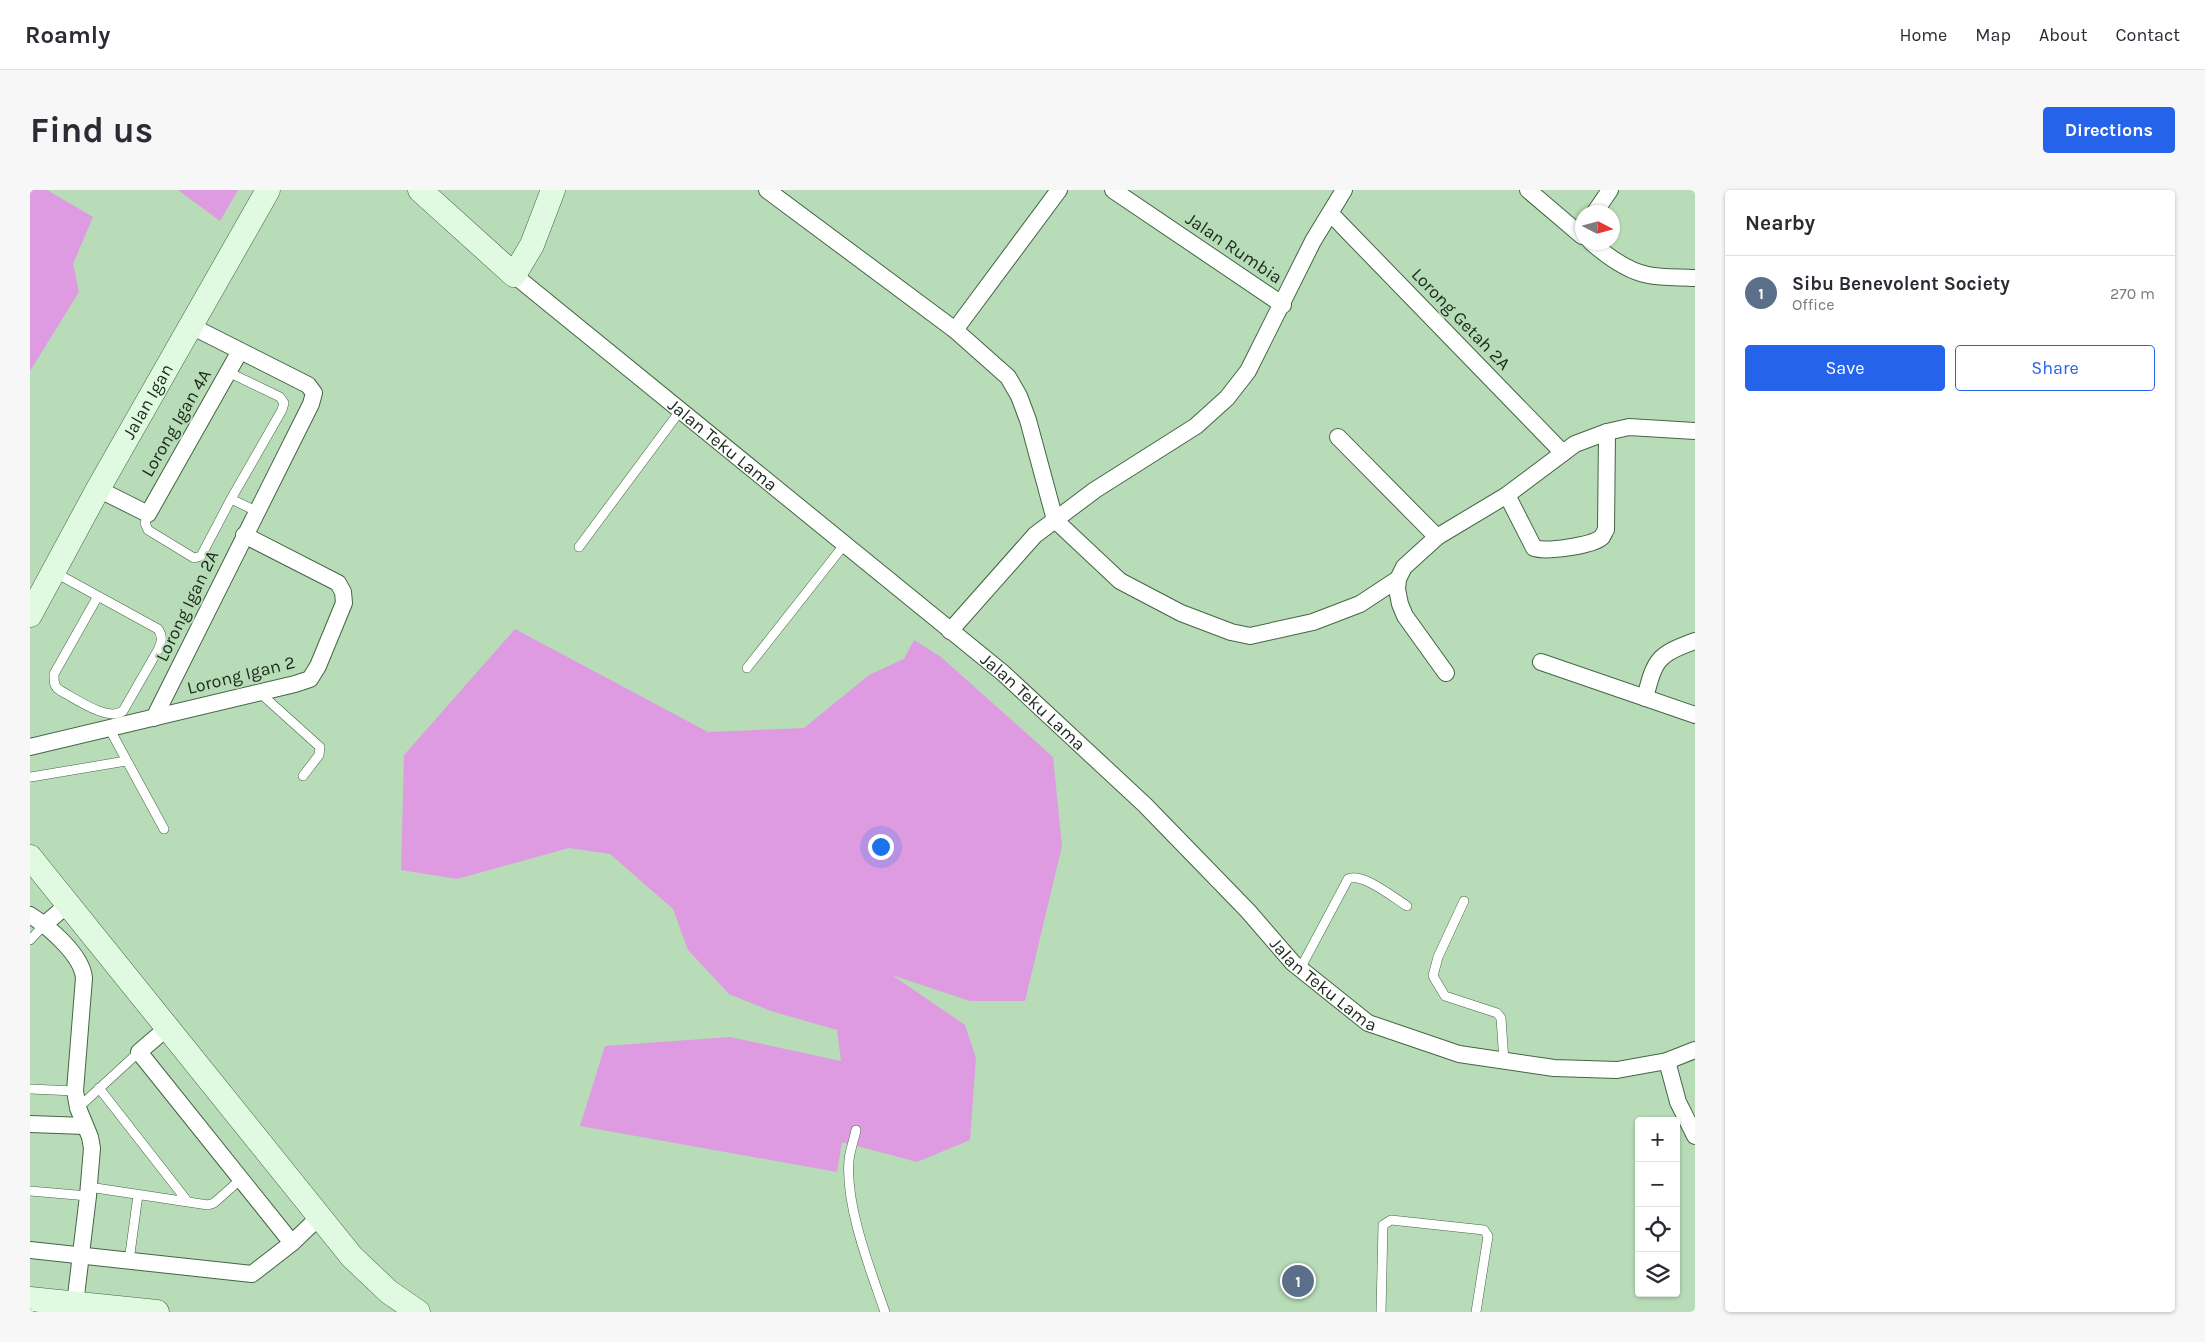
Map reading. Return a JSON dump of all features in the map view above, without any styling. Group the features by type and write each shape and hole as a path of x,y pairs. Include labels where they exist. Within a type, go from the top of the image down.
{"street":[{"name":"Jalan Igan","path":"30,589 253,190"},
{"name":"Jalan Igan","path":"30,615 98,489 268,190"},
{"name":"Jalan Teku Lama","path":"420,190 514,275 1003,673 1145,805 1300,968 1368,1023 1459,1054 1554,1068 1617,1070 1667,1061 1695,1050"},
{"path":"514,275 532,245 553,190"},
{"path":"767,190 955,330 990,359 1008,377 1014,386 1028,420 1055,520 1120,581 1181,613 1230,632 1250,636 1321,619 1360,604 1398,579"},
{"path":"955,330 1059,190"},
{"name":"Jalan Rumbia","path":"1114,190 1282,305"},
{"path":"950,631 1035,535 1095,490 1196,426 1227,398 1248,370 1314,241 1344,190"},
{"path":"1528,190 1575,229"},
{"path":"1600,205 1610,190"},
{"name":"Lorong Getah 2A","path":"1331,214 1563,453"},
{"path":"1600,250 1631,269 1648,275 1695,278"},
{"path":"191,326 240,351"},
{"name":"Lorong Igan 4A","path":"148,514 240,351"},
{"name":"Lorong Igan 2A","path":"154,718 311,404 314,393 308,385 240,351"},
{"path":"1446,673 1405,616 1397,589 1398,579 1404,566 1437,538 1507,495 1575,444 1607,432 1629,427 1695,431"},
{"path":"1507,495 1534,548 1553,550 1594,541 1602,537 1606,530 1607,432"},
{"path":"1338,437 1437,538"},
{"path":"98,489 148,514"},
{"name":"Lorong Igan 2","path":"30,747 260,693 310,678 318,666 344,603 343,592 338,583 244,535"},
{"path":"1645,698 1658,660 1667,651 1695,641"},
{"path":"1542,662 1695,716"},
{"path":"30,857 352,1257 389,1292 418,1312"},
{"path":"45,924 67,905"},
{"path":"30,915 45,924 83,968 84,978 75,1092 78,1108 92,1148 89,1192 74,1304"},
{"path":"167,1028 139,1052 292,1243"},
{"path":"1667,1061 1678,1102 1695,1136"},
{"path":"30,1124 85,1126"},
{"path":"30,1250 81,1254 252,1274 292,1243 319,1217"},
{"path":"30,1298 156,1312"}],"lane":[{"path":"148,514 145,523 148,530 194,558 201,556 282,410 284,402 280,397 228,372"},
{"path":"579,547 680,411"},
{"path":"231,499 256,511"},
{"path":"747,668 844,545"},
{"path":"54,572 158,628 162,640 123,711 114,715 105,714 56,688 54,682 54,674 98,596"},
{"path":"260,693 320,747 318,755 303,776"},
{"path":"109,728 164,829"},
{"path":"31,777 126,762"},
{"path":"1300,968 1348,879 1352,877 1364,879 1407,906"},
{"path":"1464,901 1438,957 1433,976 1445,996 1497,1013 1500,1018 1504,1062"},
{"path":"30,940 45,924"},
{"path":"78,1108 139,1052"},
{"path":"99,1088 188,1202"},
{"path":"30,1089 75,1092"},
{"path":"856,1130 849,1160 851,1194 861,1243 885,1312"},
{"path":"30,1191 138,1195 208,1205 214,1203 241,1179"},
{"path":"129,1260 138,1195"},
{"path":"1381,1312 1383,1225 1391,1220 1484,1230 1487,1232 1476,1312"}],"shaded area":[{"path":"30,190 47,190 93,217 73,264 79,292 30,371"},
{"path":"178,190 238,190 220,221"},
{"path":"515,629 708,732 804,728 869,675 904,659 914,640 941,657 1053,757 1062,846 1025,1001 970,1001 892,975 965,1025 976,1058 970,1140 917,1162 842,1142 837,1172 580,1126 605,1046 730,1037 841,1061 837,1030 771,1011 729,994 688,950 673,909 610,854 569,848 457,879 401,870 404,755"}],"place":[{"name":"Sibu Benevolent Society","path":"1298,1281"}]}
